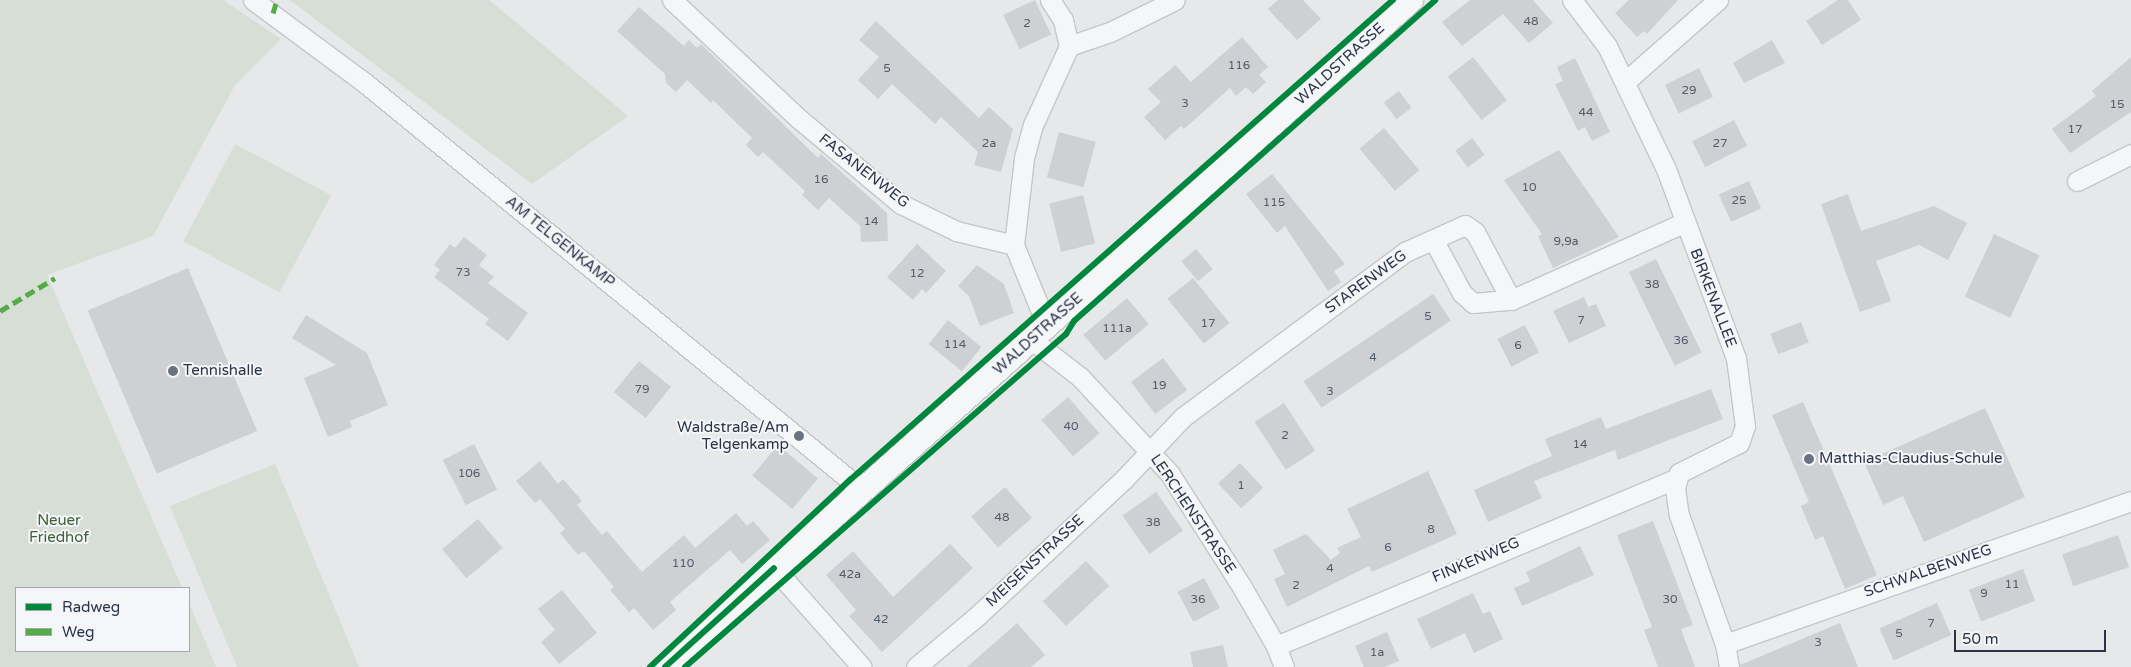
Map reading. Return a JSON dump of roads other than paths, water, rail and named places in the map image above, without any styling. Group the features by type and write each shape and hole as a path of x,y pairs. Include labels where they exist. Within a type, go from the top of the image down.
{"street":[{"name":"AM TELGENKAMP","path":"253,0 365,82 862,490"},
{"name":"FASANENWEG","path":"672,0 798,118 901,204 956,231 1014,245"},
{"path":"1040,333 1014,245 1021,175 1031,133 1069,46 1063,20 1050,0"},
{"path":"1069,46 1110,32 1175,0"},
{"name":"WALDSTRASSE","path":"665,667 1411,0"},
{"name":"BIRKENALLEE","path":"1572,0 1607,46 1626,81 1666,168 1684,223 1736,358 1745,426 1738,443 1693,464 1677,478"},
{"path":"1626,81 1718,0"},
{"path":"2077,181 2131,154"},
{"path":"1434,241 1462,293 1473,303 1511,300 1684,223"},
{"name":"STARENWEG","path":"1150,450 1183,417 1405,252 1434,241 1466,225 1475,232 1511,300"},
{"name":"LERCHENSTRASSE","path":"1040,333 1150,450 1175,482 1276,646 1284,667"},
{"name":"MEISENSTRASSE","path":"916,667 976,617 1150,450"},
{"path":"1677,478 1680,516 1725,644 1729,667"},
{"name":"FINKENWEG","path":"1276,646 1677,478"},
{"name":"SCHWALBENWEG","path":"1725,644 2131,501"},
{"path":"774,568 862,667"}],"place":[{"name":"Tennishalle","path":"173,371"},
{"name":"Waldstraße/Am Telgenkamp","path":"799,436"},
{"name":"Matthias-Claudius-Schule","path":"1809,459"}],"park label":[{"name":"Neuer Friedhof","path":"59,528"}]}
